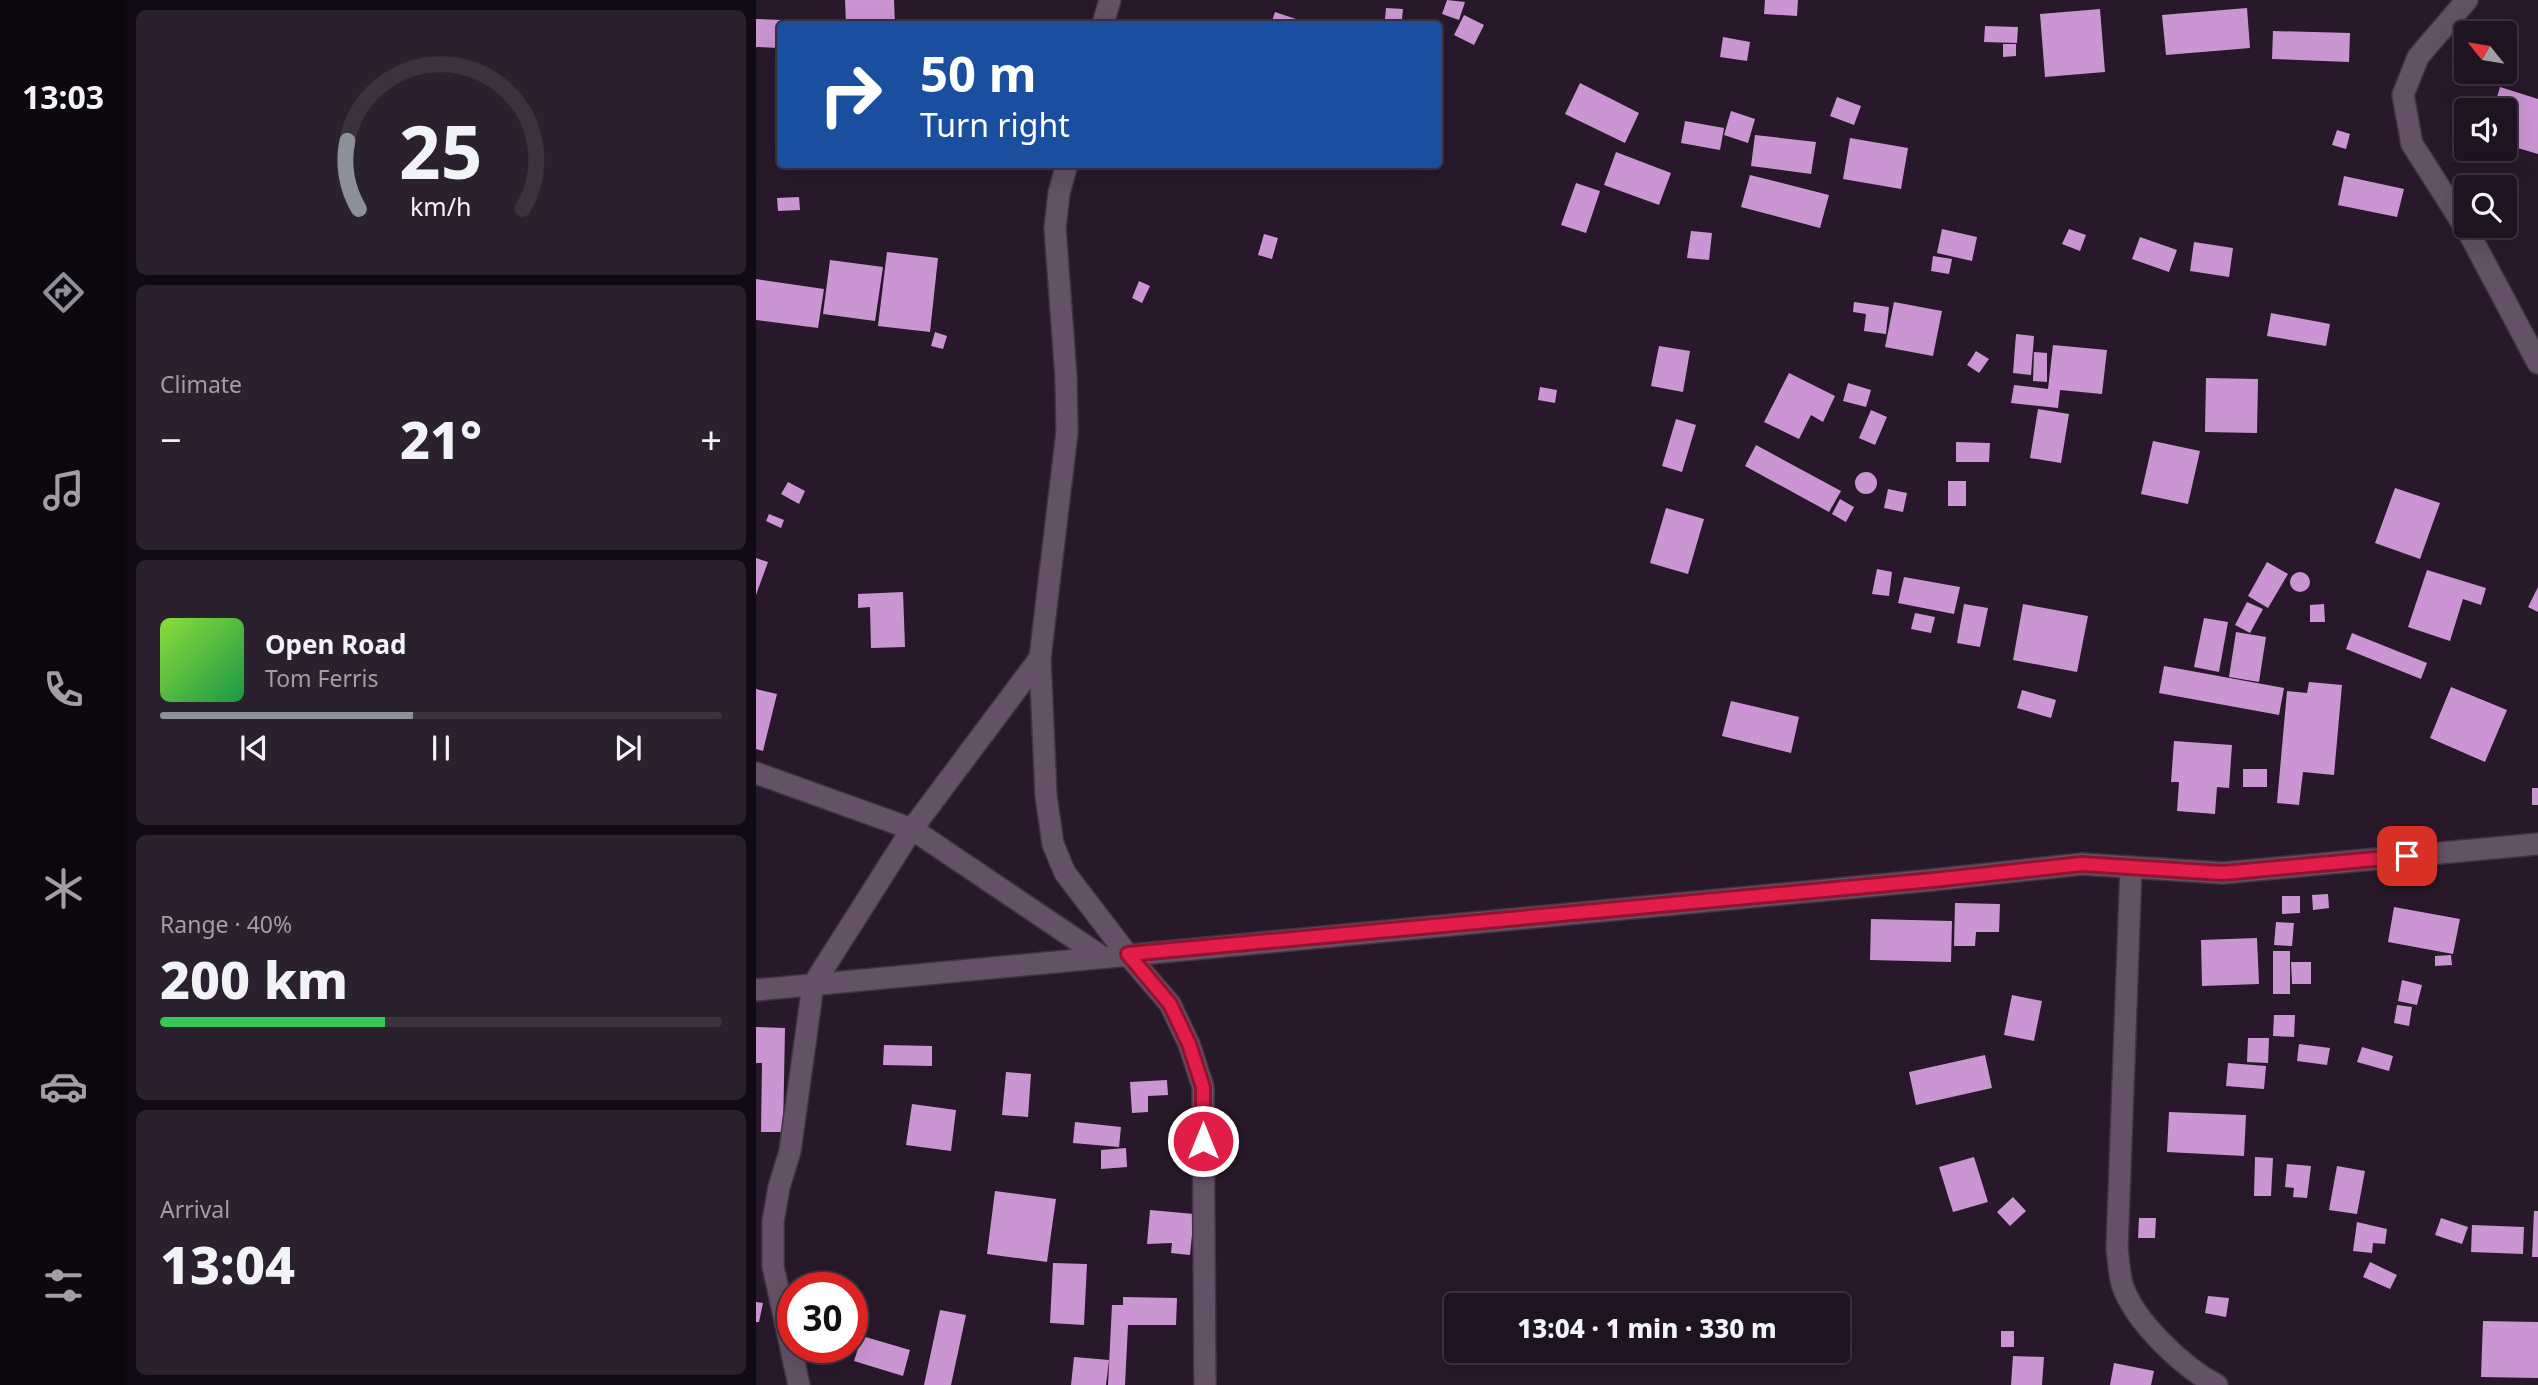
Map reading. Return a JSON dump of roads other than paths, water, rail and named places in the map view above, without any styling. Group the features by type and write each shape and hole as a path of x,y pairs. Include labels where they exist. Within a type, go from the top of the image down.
{"street":[{"path":"1104,21 1110,0"},
{"path":"2468,0 2418,57 2403,95 2412,144 2470,235 2538,363"},
{"path":"1066,168 1059,193 1055,228 1066,377 1067,432 1040,658 1046,796 1053,844 1065,873 1170,1004 1189,1044 1203,1087 1205,1385"},
{"path":"799,1385 774,1266 773,1222 779,1187 790,1151 813,985 912,828 1040,658"},
{"path":"756,773 912,828 1102,957"},
{"path":"756,990 2082,864 2223,873 2538,844"},
{"path":"2131,867 2117,1249 2123,1288 2142,1321 2197,1374 2217,1385"}]}
